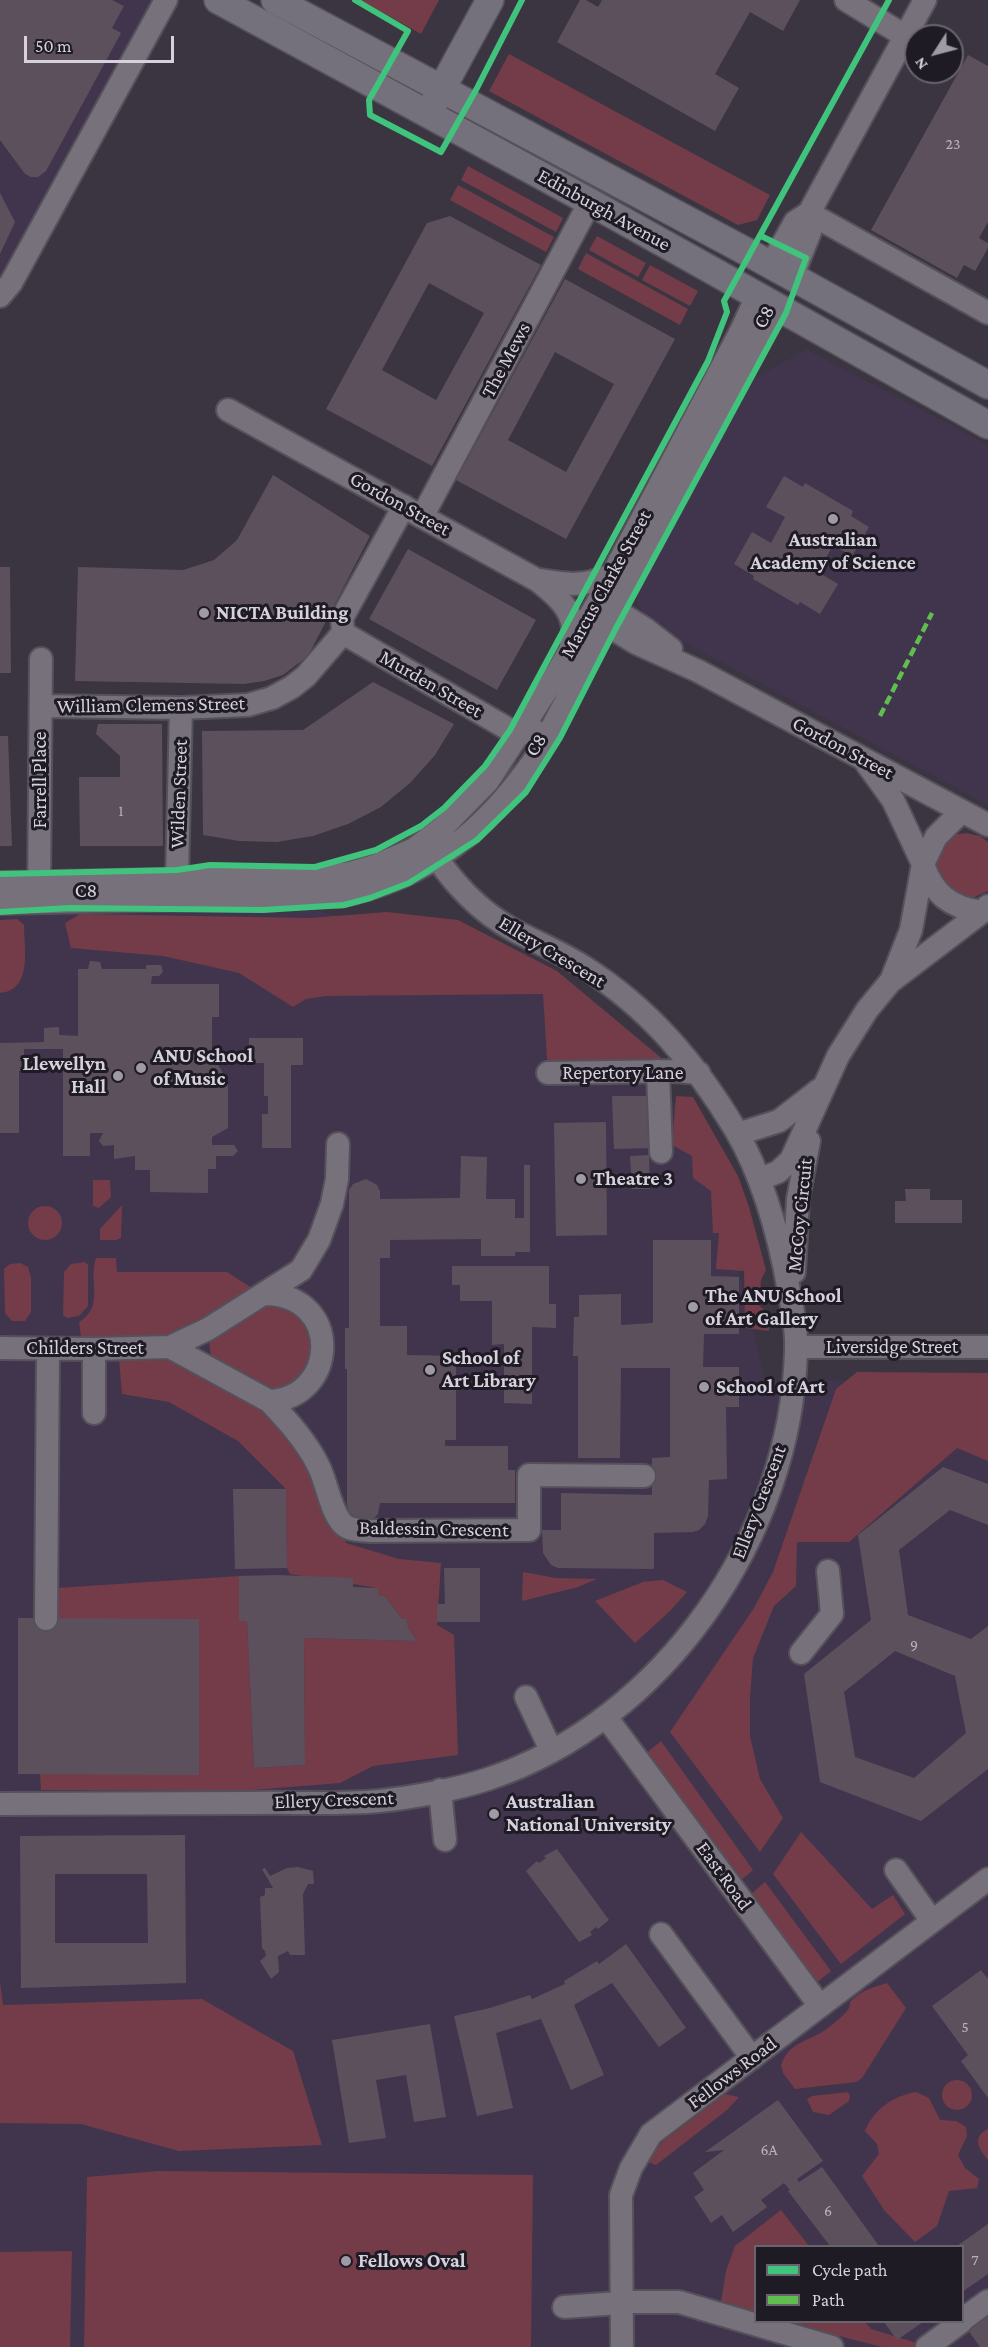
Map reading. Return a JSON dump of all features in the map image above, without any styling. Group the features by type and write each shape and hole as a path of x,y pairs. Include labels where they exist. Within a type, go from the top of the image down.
{"main road":[{"name":"Edinburgh Avenue","path":"218,0 590,202 988,425"},
{"name":"Edinburgh Avenue","path":"275,0 781,271 988,386"},
{"path":"429,114 490,0"},
{"path":"400,98 414,75"},
{"name":"Marcus Clarke Street","path":"767,302 781,271"}],"street":[{"path":"0,296 11,284 166,0"},
{"path":"846,0 904,35"},
{"name":"Marcus Clarke Street","path":"912,24 925,0"},
{"name":"Marcus Clarke Street","path":"781,271 795,222 809,213 904,40"},
{"name":"The Mews","path":"413,512 590,202"},
{"path":"809,213 988,313"},
{"name":"Marcus Clarke Street","path":"602,612 612,575 741,331 767,302"},
{"name":"Marcus Clarke Street","path":"0,883 39,892 258,900 340,896 363,892 407,875 488,781 520,733 580,653 719,412 767,302"},
{"name":"Gordon Street","path":"228,410 537,580 562,601 572,616 574,634 580,653"},
{"name":"William Clemens Street","path":"41,706 182,708 248,705 272,698 306,676 343,633 342,618 413,512"},
{"name":"Gordon Street","path":"537,580 570,585 582,584 612,575"},
{"name":"Gordon Street","path":"602,612 633,641 698,671 988,825"},
{"name":"Gordon Street","path":"602,612 644,628 698,671"},
{"name":"Murden Street","path":"343,633 510,730 520,733"},
{"path":"580,653 633,641"},
{"name":"Marcus Clarke Street","path":"0,903 39,892 177,879 332,876 461,842 489,818 514,790 537,756 571,692 580,653"},
{"name":"Farrell Place","path":"39,892 41,659"},
{"path":"520,733 529,734 536,730 553,700 571,692"},
{"name":"Wilden Street","path":"177,879 182,708"},
{"path":"864,759 893,800 923,864"},
{"name":"McCoy Circuit","path":"890,982 911,930 923,864 936,837 962,811"},
{"name":"Ellery Crescent","path":"0,1804 378,1802 486,1780 529,1762 606,1717 668,1659 703,1617 740,1558 760,1512 782,1447 793,1397 796,1347 792,1307 778,1238 759,1179 738,1134 699,1073 670,1037 638,1008 584,967 513,930 469,899 431,849"},
{"name":"McCoy Circuit","path":"923,864 932,885 943,898 960,908 986,909"},
{"name":"McCoy Circuit","path":"759,1179 778,1172 791,1160 838,1056 859,1021 890,982 986,909"},
{"path":"658,1071 662,1152"},
{"name":"Repertory Lane","path":"548,1073 658,1071 699,1073"},
{"name":"McCoy Circuit","path":"738,1134 779,1121 822,1088"},
{"name":"McCoy Circuit","path":"792,1307 800,1184 822,1088"},
{"path":"170,1347 208,1329 301,1270 319,1240 332,1204 337,1179 338,1144"},
{"path":"170,1347 269,1401 286,1397 305,1385 316,1373 323,1349 321,1333 309,1312 290,1299 266,1294"},
{"name":"Childers Street","path":"0,1348 170,1347"},
{"name":"Liversidge Street","path":"796,1347 988,1347"},
{"path":"46,1618 48,1348"},
{"path":"94,1349 94,1413"},
{"name":"Baldessin Crescent","path":"269,1401 290,1425 318,1464 334,1512 342,1524 350,1529 371,1531 529,1530 529,1475 644,1476"},
{"path":"801,1653 832,1614 828,1571"},
{"path":"526,1697 558,1746"},
{"path":"547,1716 558,1746"},
{"name":"East Road","path":"606,1717 820,2006"},
{"path":"440,1790 445,1840"},
{"path":"896,1870 932,1921"},
{"name":"Fellows Road","path":"622,2347 621,2195 631,2168 651,2134 988,1879"},
{"path":"661,1934 752,2058"},
{"path":"964,2319 988,2301"},
{"path":"564,2307 679,2302 832,2347"},
{"path":"927,2347 959,2323"}],"shaded area":[{"path":"0,0 153,0 0,281"},
{"path":"360,0 439,0 421,34"},
{"path":"509,54 770,195 757,220 738,225 489,91"},
{"path":"468,166 563,218 556,232 461,180"},
{"path":"458,185 554,237 546,252 450,200"},
{"path":"597,236 646,263 638,277 589,250"},
{"path":"586,253 688,309 680,325 578,269"},
{"path":"650,265 698,291 690,306 642,280"},
{"name":"Australian Academy of Science","path":"806,349 988,445 988,805 655,627 645,617 637,601 637,593 755,378"},
{"path":"966,833 980,836 988,842 988,891 970,899 936,883 934,855 952,835"},
{"name":"Australian National University","path":"296,905 557,971 708,1141 765,1381 988,1378 988,2347 0,2347 0,908"},
{"path":"387,912 458,920 557,971 677,1071 548,1073 543,994 326,996 306,999 293,1007 239,973 163,956 71,948 65,923 80,914 309,918"},
{"path":"17,919 24,925 25,956 22,976 11,990 0,993 0,920"},
{"path":"676,1096 693,1097 738,1176 766,1270 761,1280 759,1305 769,1316 769,1331 745,1328 744,1271 716,1269 719,1233 713,1233 711,1191 693,1178 692,1156 672,1145"},
{"path":"93,1180 110,1180 111,1197 99,1208 93,1206"},
{"path":"122,1205 121,1238 100,1240 100,1229"},
{"path":"45,1206 57,1211 62,1223 57,1235 45,1240 33,1235 28,1223 33,1211"},
{"path":"96,1258 116,1258 117,1272 227,1272 252,1288 195,1324 169,1334 138,1338 81,1338 79,1322 92,1309 94,1301"},
{"path":"85,1262 88,1265 88,1306 79,1316 67,1318 63,1315 64,1272 71,1264"},
{"path":"20,1263 28,1267 31,1277 31,1312 25,1321 12,1321 5,1313 4,1269 10,1264"},
{"path":"266,1294 298,1303 322,1357 276,1401 334,1512 346,1543 399,1559 441,1563 437,1625 454,1635 458,1755 373,1766 340,1783 240,1791 41,1790 40,1774 199,1774 199,1619 57,1619 57,1588 239,1576 239,1620 247,1621 254,1768 305,1765 304,1638 417,1641 408,1627 407,1619 402,1619 385,1596 378,1595 378,1588 290,1574 287,1568 286,1489 238,1441 169,1402 122,1394 118,1347 170,1347 212,1369 208,1329"},
{"path":"857,1372 988,1373 988,1461 957,1448 849,1542 797,1542 796,1586 774,1606 753,1658 750,1736 760,1779 783,1818 760,1852 670,1732 754,1608 773,1572 836,1389"},
{"path":"523,1572 556,1578 597,1579 578,1587 522,1601"},
{"path":"663,1580 687,1592 635,1643 595,1601 643,1582"},
{"path":"661,1741 753,1870 738,1883 644,1755"},
{"path":"801,1832 872,1909 893,1895 905,1914 841,1964 773,1874"},
{"path":"765,1882 831,1971 815,1984 750,1895"},
{"path":"0,1981 3,2005 202,1999 293,2051 322,2145 179,2151 81,2124 0,2123"},
{"path":"887,1983 906,2008 862,2078 856,2082 795,2089 783,2073 781,2065 790,2051 833,2024 849,2008 850,2002 860,1994"},
{"path":"957,2080 968,2084 972,2095 968,2106 957,2110 946,2106 942,2095 946,2084"},
{"path":"848,2092 849,2101 829,2115 813,2112 807,2099 812,2096"},
{"path":"916,2092 929,2098 940,2120 956,2121 966,2127 967,2136 958,2155 965,2168 979,2179 977,2188 949,2191 937,2226 915,2242 884,2210 862,2176 879,2154 877,2144 865,2131 869,2123 879,2110 892,2100"},
{"path":"725,2094 739,2097 727,2110 656,2165 646,2161 662,2142"},
{"path":"988,2129 988,2160 982,2152 978,2139"},
{"name":"Fellows Oval","path":"158,2171 533,2175 531,2347 84,2347 87,2177"},
{"path":"781,2210 808,2245 754,2245 754,2313 721,2302 726,2271 735,2246"},
{"path":"72,2251 70,2347 0,2347 0,2252"},
{"path":"789,2323 866,2323 871,2329 930,2347 882,2347"}],"building":[{"path":"0,0 112,0 124,6 112,28 121,33 46,171 38,177 25,174 0,140"},
{"path":"580,0 586,0 598,7 602,0 800,0 783,31 750,12 715,74 739,88 715,131 557,42"},
{"path":"968,55 988,66 988,222 979,238 988,243 988,248 975,271 964,265 957,278 871,230 952,84 964,84 964,62"},
{"path":"0,193 15,222 0,254"},
{"path":"450,216 541,265 432,466 326,409 427,223","holes":["429,283 484,313 436,400 382,370"]},
{"path":"565,279 675,339 566,539 456,480","holes":["555,352 614,384 566,472 508,440"]},
{"name":"NICTA Building","path":"273,475 370,536 308,656 283,675 244,684 75,681 78,567 183,570 214,560 237,540"},
{"path":"784,476 803,487 805,483 853,511 851,516 869,527 852,556 833,545 818,572 838,584 820,614 800,602 798,605 753,579 754,576 734,564 752,532 771,543 785,517 766,507"},
{"path":"408,549 536,620 497,690 369,619"},
{"path":"0,567 10,567 11,673 0,673"},
{"path":"373,682 454,724 435,755 410,783 381,807 348,824 313,836 277,842 239,841 203,835 202,731 303,730"},
{"path":"98,724 162,724 163,846 80,846 79,777 120,777 120,756 96,734"},
{"path":"0,736 8,736 12,846 0,846"},
{"name":"ANU School of Music","path":"90,961 100,962 102,969 146,969 146,965 161,965 163,972 159,976 152,976 151,984 219,984 219,1017 212,1017 212,1054 228,1082 228,1128 212,1137 212,1145 234,1145 238,1151 233,1156 216,1156 216,1169 208,1169 208,1193 150,1192 150,1170 135,1170 135,1156 114,1159 114,1145 103,1146 99,1141 103,1133 90,1133 90,1156 63,1156 63,1049 24,1049 24,1071 19,1071 19,1133 0,1133 0,1043 44,1042 44,1028 59,1027 59,1035 78,1036 78,969 88,969"},
{"path":"249,1038 303,1038 303,1065 291,1065 291,1148 262,1148 262,1114 268,1114 268,1096 264,1096 264,1063 249,1063"},
{"path":"612,1096 650,1096 652,1148 614,1149"},
{"name":"Theatre 3","path":"606,1122 607,1235 556,1236 554,1123"},
{"path":"649,1155 650,1189 632,1189 630,1156"},
{"path":"461,1156 487,1157 486,1199 515,1199 515,1218 524,1218 524,1165 530,1165 530,1252 515,1252 515,1256 481,1256 481,1239 390,1240 390,1258 380,1258 380,1326 407,1326 407,1355 456,1356 456,1440 445,1440 445,1446 508,1446 508,1470 515,1470 515,1503 380,1503 378,1514 372,1520 357,1520 348,1512 347,1503 345,1328 349,1328 349,1190 353,1184 366,1179 377,1185 380,1199 460,1198"},
{"path":"905,1189 930,1189 930,1200 962,1200 962,1223 895,1223 895,1201 906,1201"},
{"name":"School of Art","path":"653,1240 711,1240 711,1276 739,1277 739,1334 704,1334 703,1367 739,1367 739,1407 726,1407 727,1479 709,1480 708,1516 705,1524 699,1530 654,1533 654,1569 558,1568 551,1565 543,1553 542,1530 561,1530 561,1493 652,1495 652,1458 670,1457 670,1368 621,1368 620,1458 578,1458 578,1356 573,1356 574,1317 579,1317 579,1295 621,1294 621,1325 653,1323"},
{"path":"452,1266 549,1266 549,1304 556,1304 556,1328 532,1327 532,1404 504,1403 504,1344 492,1345 492,1301 460,1301 460,1285 452,1285"},
{"path":"943,1467 988,1484 988,1525 950,1510 899,1550 908,1615 971,1639 988,1626 988,1769 921,1821 820,1782 804,1674 871,1620 858,1535","holes":["895,1651 955,1676 966,1733 914,1778 855,1757 844,1692"]},
{"path":"233,1489 286,1489 287,1568 235,1569"},
{"path":"444,1568 480,1568 480,1622 437,1622 437,1604 445,1604"},
{"path":"239,1576 353,1578 353,1587 378,1588 378,1595 385,1596 402,1619 407,1619 408,1627 417,1641 304,1638 305,1765 254,1768 247,1621 239,1621"},
{"path":"18,1618 199,1619 199,1775 18,1774"},
{"path":"185,1835 186,1983 21,1988 20,1836","holes":["55,1874 147,1874 148,1943 55,1943"]},
{"path":"557,1849 609,1920 590,1932 592,1935 579,1942 526,1871 537,1861 539,1863 546,1858 544,1856"},
{"path":"298,1867 313,1871 314,1884 308,1884 303,1894 305,1955 290,1955 288,1951 278,1956 279,1972 271,1979 260,1961 266,1956 262,1948 260,1897 265,1895 265,1888 273,1888 262,1869 265,1868 270,1876 287,1868"},
{"path":"626,1944 686,2028 659,2047 612,1983 574,2005 604,2075 571,2090 541,2019 496,2033 513,2108 477,2116 454,2016 490,2008 530,1995 532,1999 565,1984 564,1981 597,1961 599,1964"},
{"path":"981,1970 988,1979 988,2098 961,2061 968,2055 932,2006"},
{"path":"430,2024 446,2117 414,2122 406,2075 376,2080 386,2138 349,2143 332,2040"},
{"path":"778,2100 823,2161 797,2179 799,2182 822,2167 878,2245 829,2245 784,2183 761,2200 767,2207 733,2232 722,2215 711,2223 694,2197 704,2190 693,2173 724,2150 705,2152"},
{"path":"988,2224 988,2274 964,2291 964,2245 958,2245"},
{"path":"988,2316 988,2347 980,2347 968,2330"},
{"path":"885,2323 922,2323 897,2340"}],"marked path":[{"path":"880,716 932,613"}],"cycle path":[{"path":"355,0 408,31 369,100 370,115 441,152 522,0"},
{"name":"C8","path":"0,874 177,870 210,865 315,867 376,850 421,826 444,808 485,766 510,730 708,361 727,312 724,301 889,0"},
{"name":"C8","path":"0,912 69,908 263,910 344,905 409,883 477,840 526,792 560,738 615,630 786,313 806,258 761,236"}],"place":[{"name":"Australian Academy of Science","path":"833,519"},
{"name":"NICTA Building","path":"204,613"},
{"name":"ANU School of Music","path":"141,1068"},
{"name":"Llewellyn Hall","path":"118,1076"},
{"name":"Theatre 3","path":"581,1179"},
{"name":"The ANU School of Art Gallery","path":"693,1307"},
{"name":"School of Art Library","path":"430,1370"},
{"name":"School of Art","path":"704,1387"},
{"name":"Australian National University","path":"494,1814"},
{"name":"Fellows Oval","path":"346,2261"}]}
